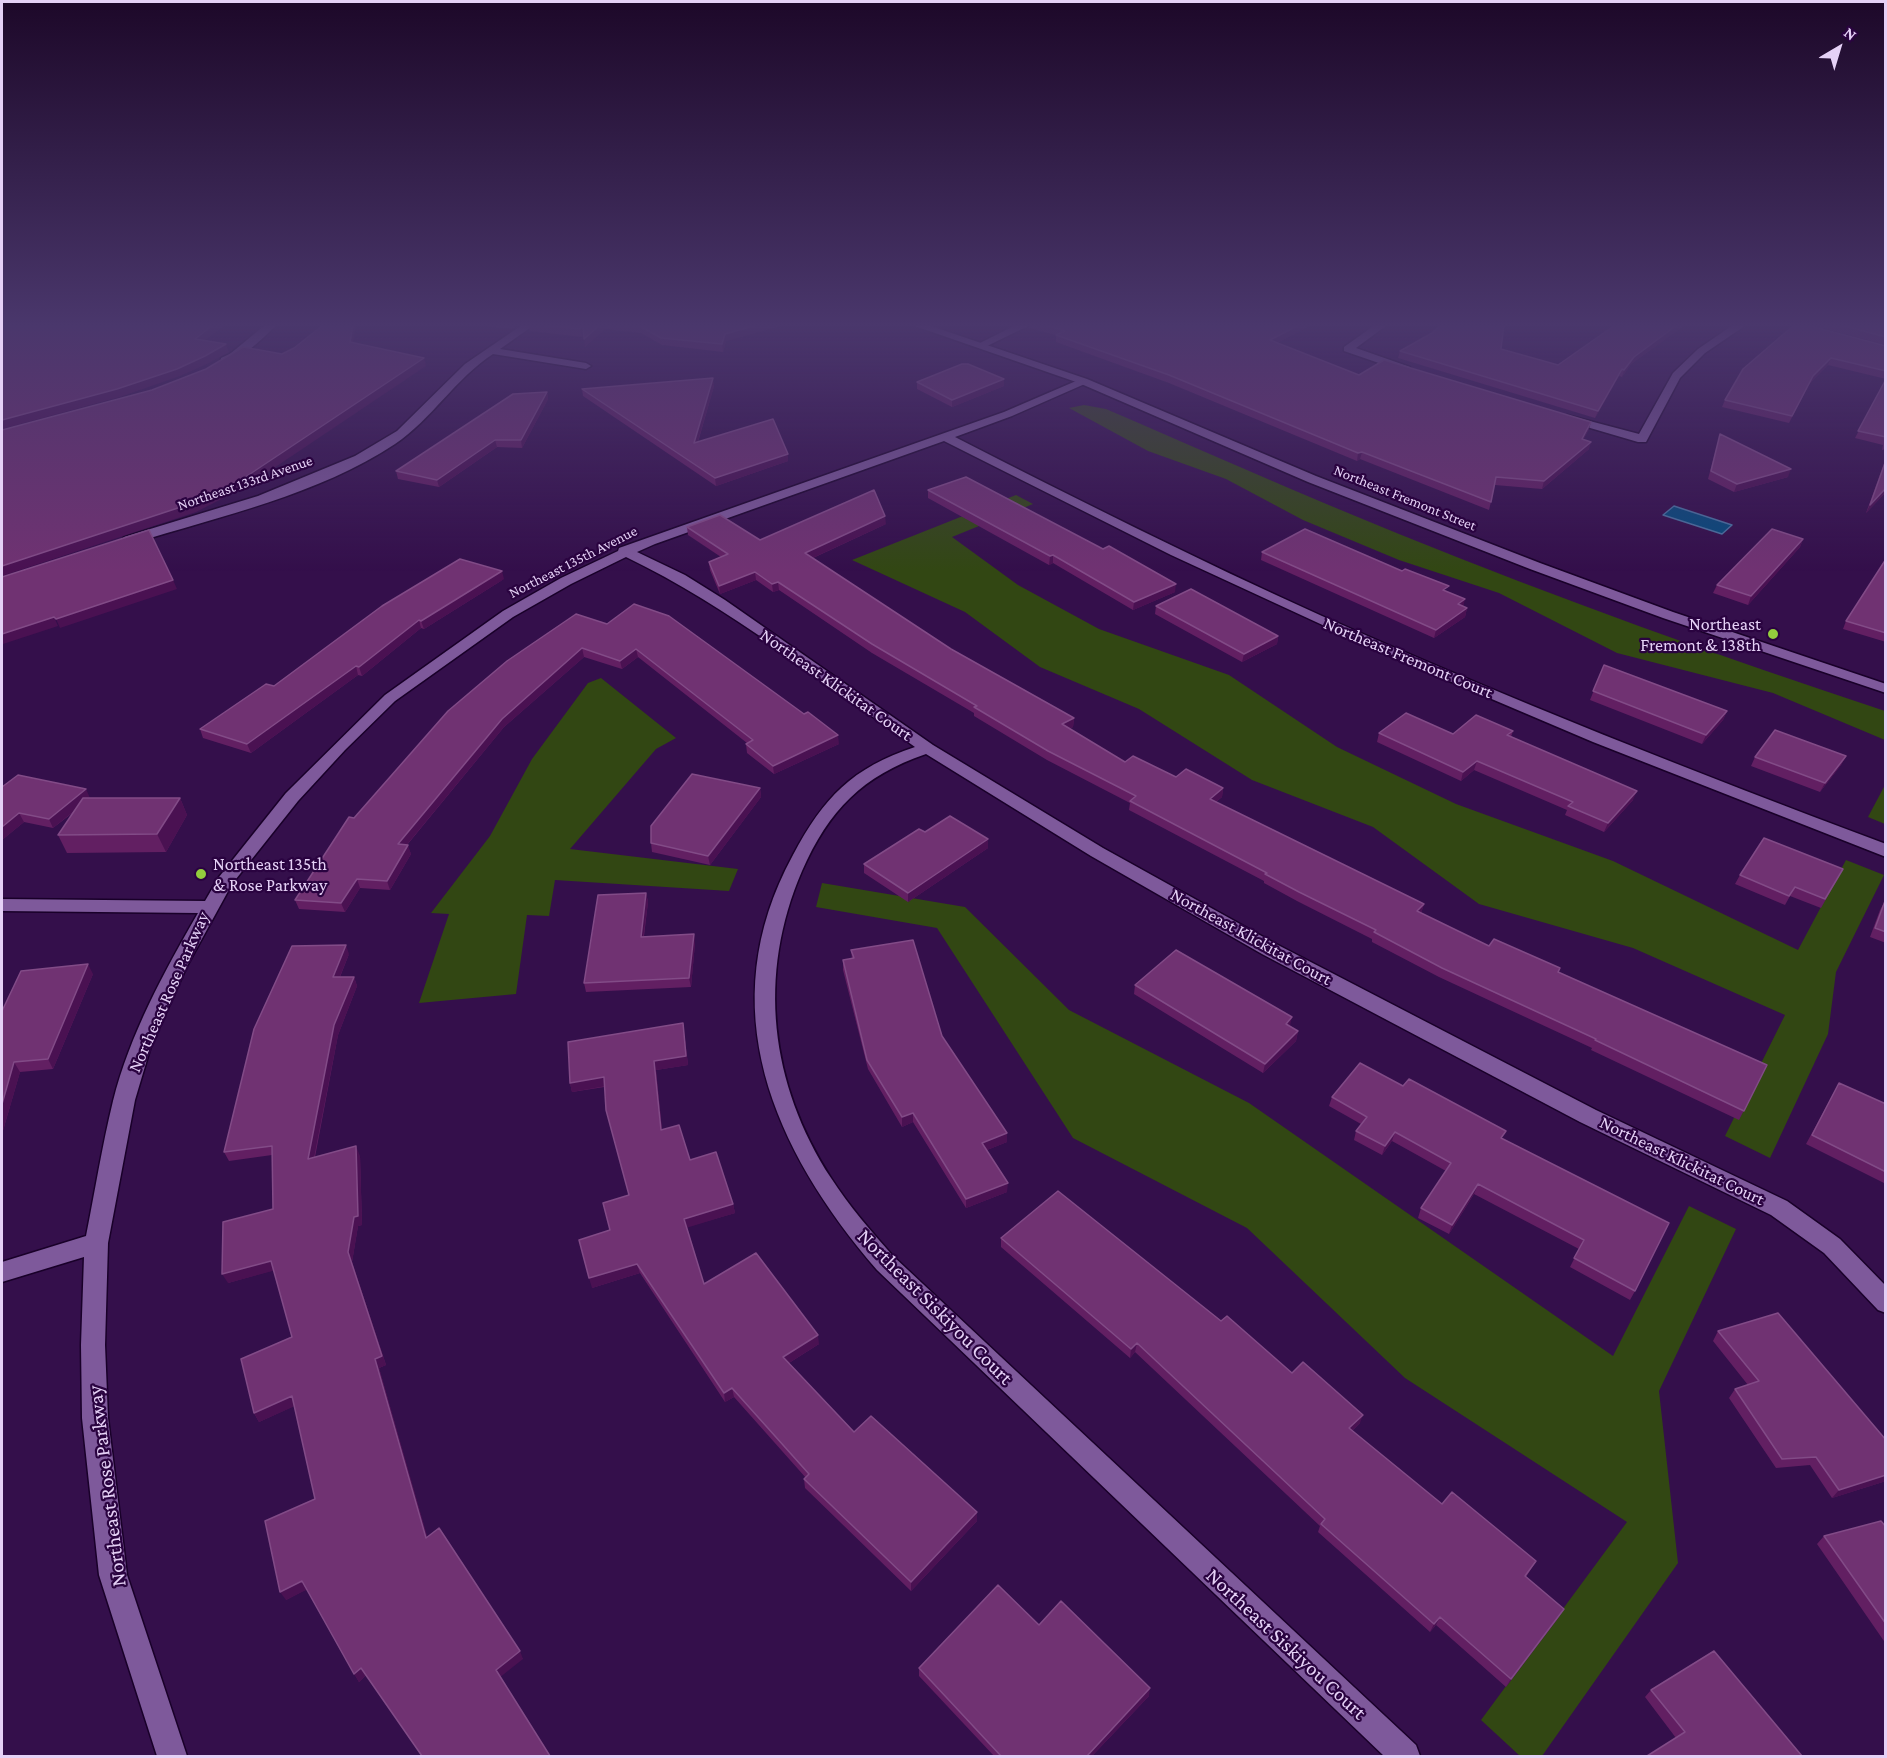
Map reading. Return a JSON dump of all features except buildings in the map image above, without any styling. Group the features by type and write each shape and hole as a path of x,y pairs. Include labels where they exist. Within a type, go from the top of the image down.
{"street":[{"name":"Northeast 133rd Avenue","path":"115,544 284,490 347,464 390,441 423,416 430,407"},
{"name":"Northeast 135th Avenue","path":"210,907 225,881 292,797 339,747 390,698 508,614 624,551 1024,407"},
{"name":"Northeast Fremont Street","path":"1144,407 1471,542 1668,615 1886,689"},
{"path":"1554,415 1642,439 1660,407"},
{"name":"Northeast Fremont Court","path":"944,436 1185,557 1315,617 1640,755 1886,851"},
{"name":"Northeast Klickitat Court","path":"624,551 680,578 720,603 927,748 1098,852 1269,949 1588,1116 1779,1208 1832,1246 1886,1303"},
{"name":"Northeast Siskiyou Court","path":"927,748 888,762 858,781 833,805 814,831 783,888 766,953 765,1025 771,1063 783,1102 800,1142 822,1183 851,1223 885,1263 1405,1756"},
{"name":"Northeast Rose Parkway","path":"2,905 210,907 177,966 141,1046 124,1100 96,1243 93,1345 95,1418 113,1575 172,1756"},
{"path":"2,1272 96,1243"}],"green space":[{"path":"1069,408 1106,409 1459,558 1702,648 1885,711 1885,740 1773,693 1617,653 1499,593 1399,560 1303,520 1226,479 1148,451"},
{"path":"1016,495 1033,504 952,537 1018,585 1099,629 1229,675 1337,747 1456,804 1613,861 1798,950 1846,860 1884,875 1836,972 1828,1034 1770,1158 1725,1136 1785,1015 1633,948 1479,904 1373,827 1252,780 1139,709 1040,667 965,612 852,560"},
{"path":"601,678 676,738 656,749 570,849 738,869 729,891 555,880 549,916 527,915 516,994 419,1003 449,914 431,913 490,836 532,759 588,683"},
{"path":"1885,785 1885,824 1868,817"},
{"path":"822,883 965,907 1069,1010 1249,1103 1613,1356 1689,1206 1736,1229 1659,1391 1678,1563 1542,1756 1520,1756 1481,1720 1627,1522 1405,1378 1247,1228 1073,1138 937,928 816,907"}],"water":[{"path":"1674,506 1732,525 1722,534 1663,515"}],"place":[{"name":"Northeast Fremont & 138th","path":"1773,634"},
{"name":"Northeast 135th & Rose Parkway","path":"201,874"}]}
